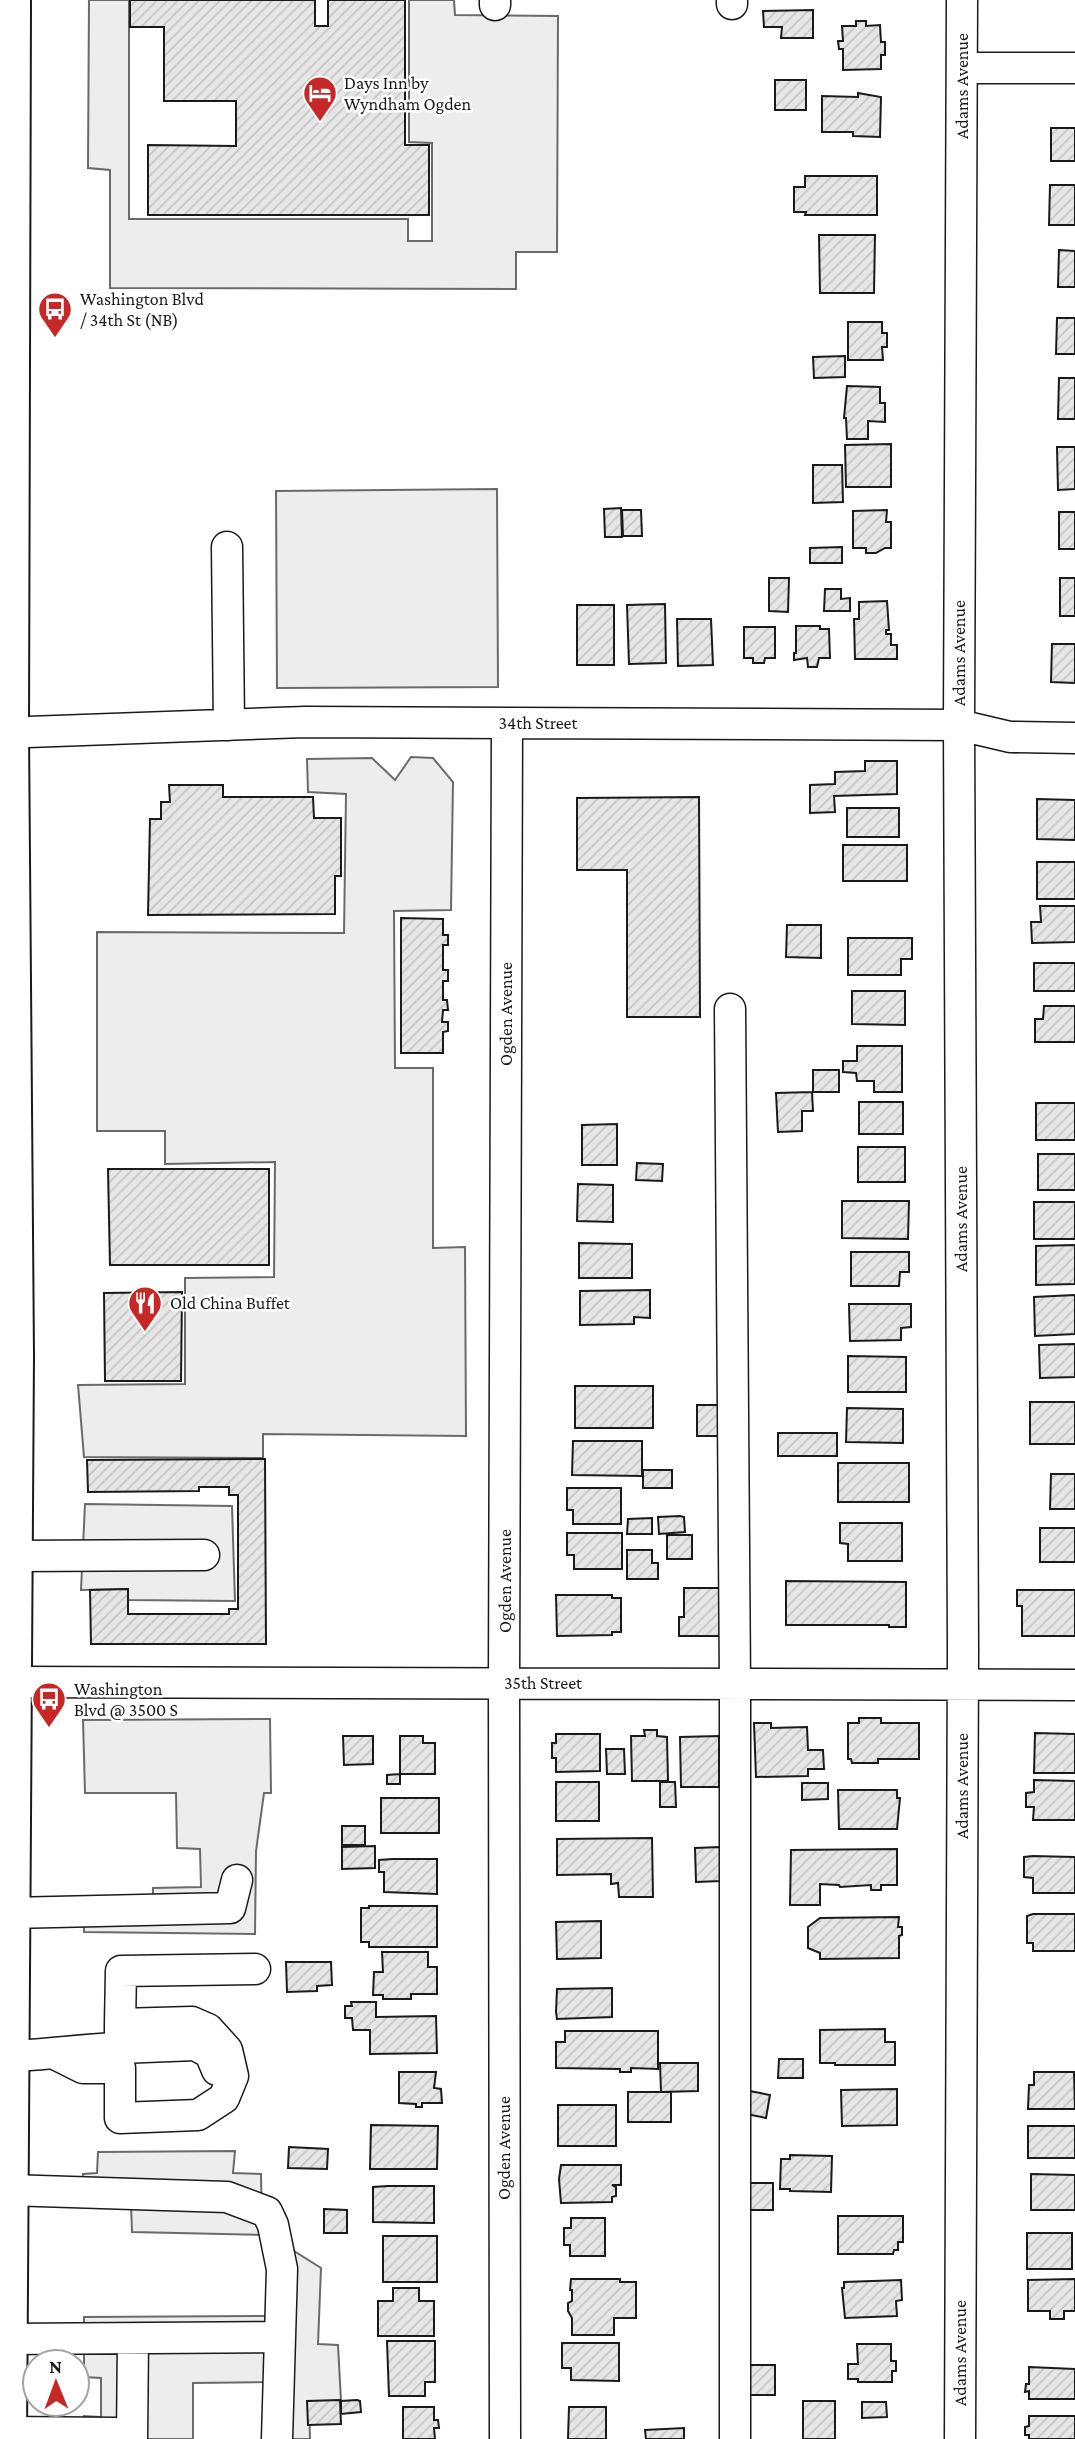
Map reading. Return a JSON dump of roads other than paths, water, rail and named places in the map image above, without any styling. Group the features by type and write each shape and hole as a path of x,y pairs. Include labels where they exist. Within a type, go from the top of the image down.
{"main road":[{"path":"7,2435 12,1556 6,1209 5,66 11,0"}],"street":[{"name":"Adams Avenue","path":"960,2439 963,1684 959,725 962,0"},
{"path":"962,68 1075,68"},
{"path":"227,547 229,724"},
{"name":"34th Street","path":"5,733 305,722 959,725 1010,737 1075,738"},
{"name":"Ogden Avenue","path":"505,2439 507,723"},
{"path":"730,1009 735,1684 735,2439"},
{"path":"12,1556 204,1555"},
{"name":"35th Street","path":"11,1682 1075,1685"},
{"path":"10,1913 230,1908 237,1880"},
{"path":"120,2036 121,1971 255,1969"},
{"path":"9,2056 55,2054 83,2049 120,2036 192,2022 208,2029 227,2050 233,2076 224,2098 198,2115 120,2118 120,2068 83,2068 55,2054"},
{"path":"8,2190 227,2197 267,2213 273,2225 282,2269 277,2439"},
{"path":"7,2339 280,2337"},
{"path":"132,2439 133,2339"},
{"path":"7,2435 115,2433 124,2439"}],"place":[{"name":"Days Inn by Wyndham Ogden","path":"320,123"},
{"name":"Washington Blvd / 34th St (NB)","path":"55,339"},
{"name":"Old China Buffet","path":"145,1333"},
{"name":"Washington Blvd @ 3500 S","path":"49,1729"}]}
